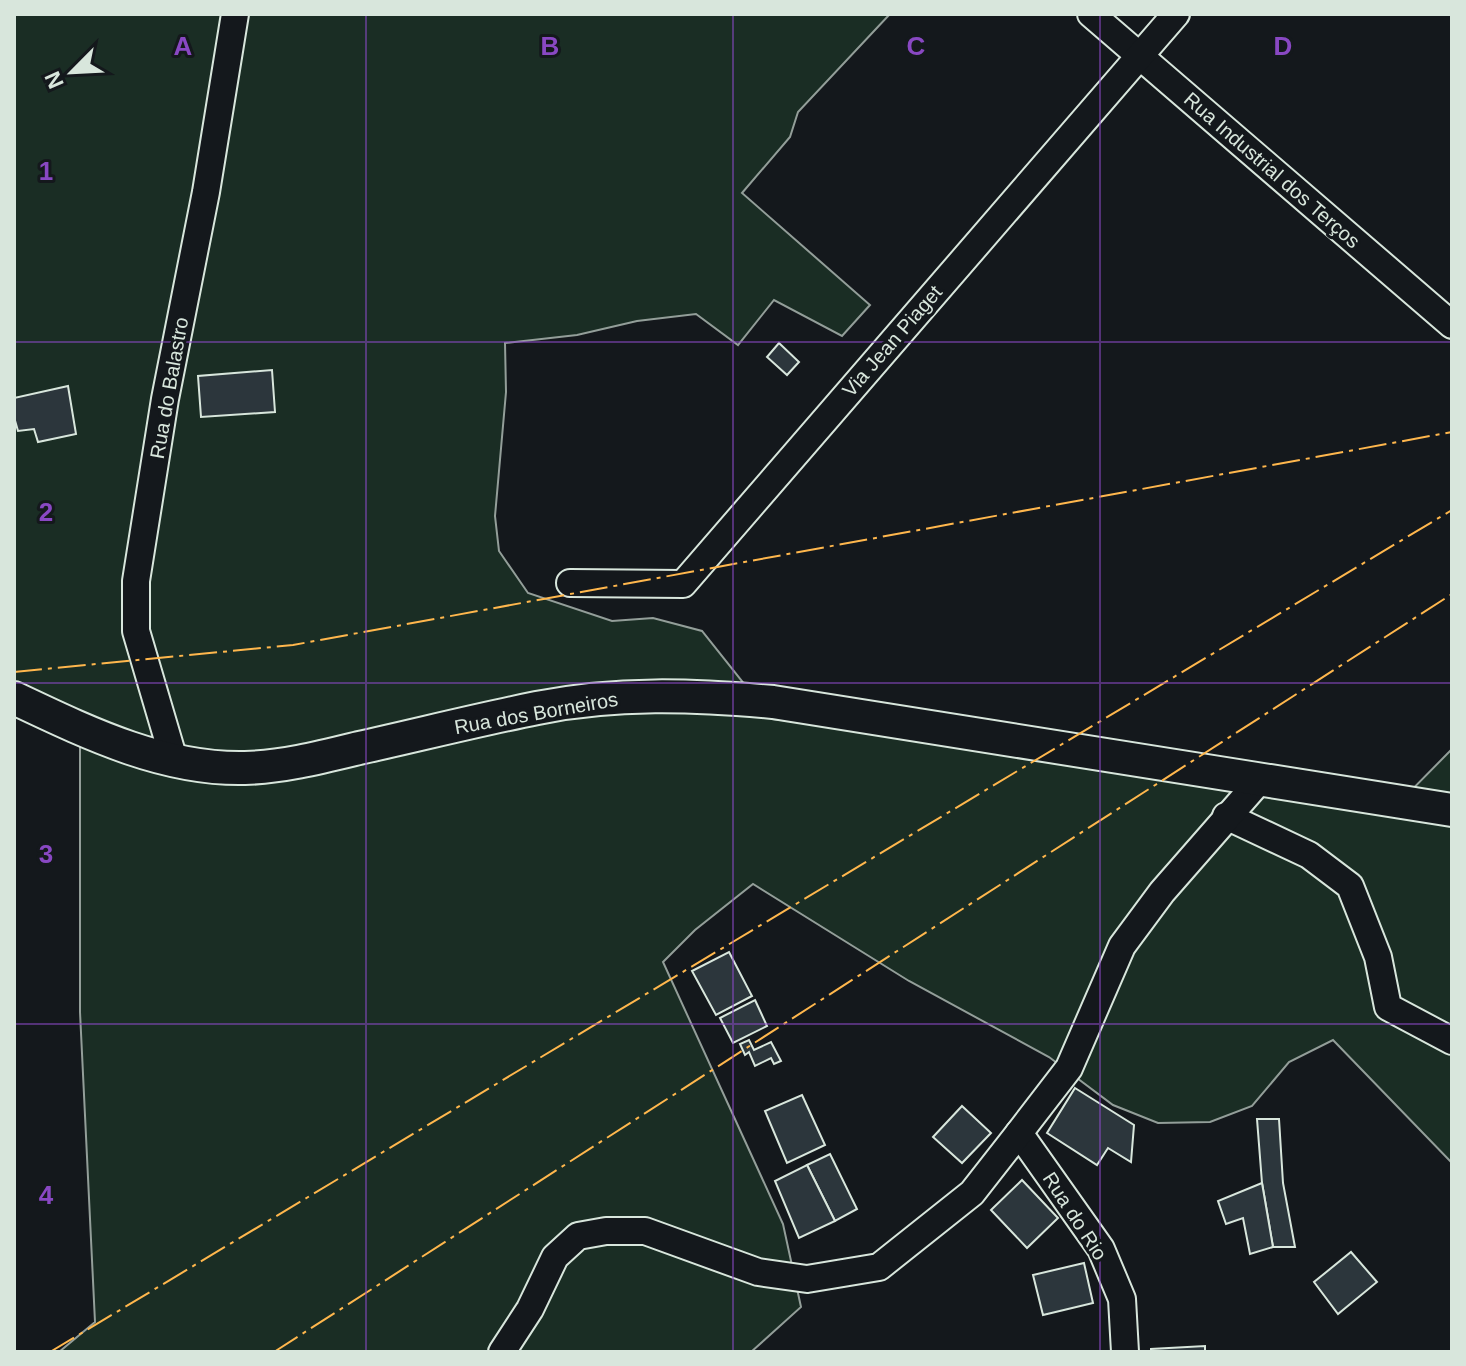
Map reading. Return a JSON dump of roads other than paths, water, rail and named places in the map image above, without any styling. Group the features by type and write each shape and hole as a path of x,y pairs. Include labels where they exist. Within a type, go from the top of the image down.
{"street":[{"name":"Rua do Balastro","path":"174,760 136,631 136,581 165,399 206,192 235,14"},
{"name":"Rua Industrial dos Terços","path":"1091,14 1452,325"},
{"name":"Via Jean Piaget","path":"570,583 683,584 1176,14"},
{"name":"Rua dos Borneiros","path":"14,698 91,733 174,760 244,768 280,765 584,700 698,695 773,702 1452,810"},
{"path":"502,1352 530,1309 555,1257 578,1236 606,1231 645,1231 758,1272 807,1279 879,1267 972,1193 1019,1133 1069,1068 1122,946 1162,892 1260,780"},
{"path":"1226,816 1309,855 1350,886 1378,957 1388,1007 1452,1041"},
{"name":"Rua do Rio","path":"1019,1133 1101,1249 1122,1299 1125,1352"}]}
